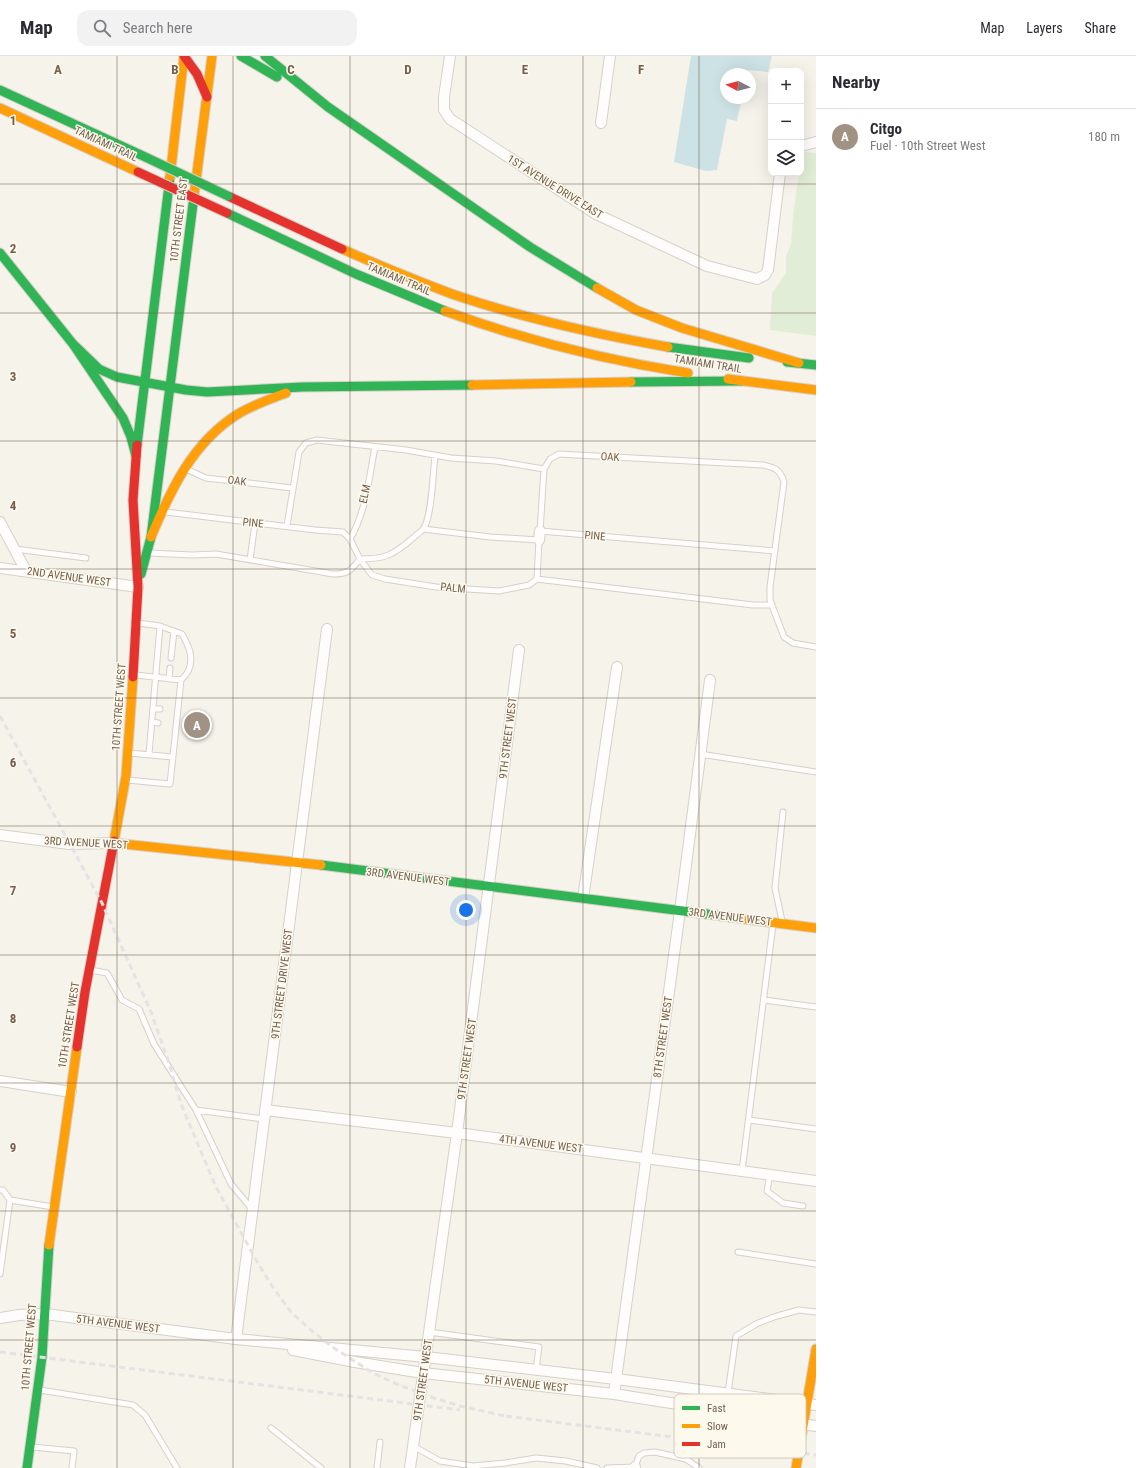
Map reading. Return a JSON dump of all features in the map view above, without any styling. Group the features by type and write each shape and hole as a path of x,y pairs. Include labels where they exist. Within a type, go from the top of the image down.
{"main road":[{"name":"10TH STREET EAST","path":"146,382 185,56"},
{"path":"185,56 197,74 207,97"},
{"name":"10TH STREET EAST","path":"170,387 212,56"},
{"path":"241,56 328,107"},
{"path":"265,56 328,107 530,247 591,285 636,310 682,328 799,363"},
{"name":"TAMIAMI TRAIL","path":"0,90 366,259 446,291 495,308 582,331 645,343 816,366"},
{"name":"TAMIAMI TRAIL","path":"0,108 401,294 486,325 567,349 626,362 741,381 816,390"},
{"path":"0,253 73,344 123,418 131,437 136,456"},
{"path":"73,344 99,369 117,377 207,392 302,387 741,381"},
{"name":"10TH STREET WEST","path":"27,1468 45,1314 48,1255 54,1207 89,970 126,779 138,587 133,500 136,456 146,382"},
{"path":"158,511 170,387"},
{"path":"158,511 193,454 229,420 254,405 302,387"},
{"name":"10TH STREET WEST","path":"138,587 158,511"},
{"name":"3RD AVENUE WEST","path":"114,843 297,862 816,928"},
{"path":"806,1419 812,1404 816,1349"},
{"path":"796,1468 798,1458"}],"street":[{"name":"1ST AVENUE DRIVE EAST","path":"450,56 444,98 444,110 450,119 596,214 707,266 757,279 765,275 768,270 780,176"},
{"path":"601,123 610,56"},
{"path":"804,145 816,142"},
{"path":"0,522 26,571"},
{"name":"2ND AVENUE WEST","path":"0,568 138,587"},
{"name":"9TH STREET DRIVE WEST","path":"236,1339 328,630"},
{"name":"9TH STREET WEST","path":"410,1468 430,1332 490,887 519,650"},
{"path":"583,898 617,668"},
{"name":"8TH STREET WEST","path":"614,1394 710,680"},
{"name":"3RD AVENUE WEST","path":"0,835 69,844 114,843"},
{"path":"0,1082 71,1092"},
{"name":"4TH AVENUE WEST","path":"265,1114 457,1133 816,1180"},
{"name":"5TH AVENUE WEST","path":"0,1318 19,1315 45,1314 236,1339 426,1357 736,1394"},
{"name":"5TH AVENUE WEST","path":"236,1339 355,1362 423,1373 614,1394 674,1403"},
{"name":"5TH AVENUE WEST","path":"806,1424 816,1426"}],"lane":[{"path":"287,526 299,452 306,443 317,440 496,461 544,469 537,579 753,605 772,605"},
{"name":"ELM","path":"350,539 358,526 375,447"},
{"name":"OAK","path":"544,469 550,459 559,454 763,465 774,468 782,474 784,482 775,551"},
{"path":"147,553 192,555 216,554 333,574 344,574 352,569 360,558 377,559 398,551 423,529 427,520 435,455"},
{"name":"OAK","path":"184,468 206,478 292,488"},
{"name":"PINE","path":"158,511 342,532 350,539"},
{"path":"250,560 255,523"},
{"name":"PINE","path":"423,529 490,537 540,536 775,551"},
{"name":"PALM","path":"350,539 360,558 372,575 404,583 499,592 529,585 537,579"},
{"path":"15,549 86,558"},
{"path":"775,551 770,587 770,600 784,637 793,643 816,647"},
{"path":"126,779 170,784 181,680 189,669 191,654 182,634 160,626 136,623"},
{"path":"149,754 154,736 152,722 160,626"},
{"path":"171,658 174,631"},
{"path":"169,678 170,668"},
{"path":"133,675 181,680"},
{"path":"153,709 160,709"},
{"path":"171,710 177,711"},
{"path":"152,722 158,723"},
{"path":"169,724 176,724"},
{"path":"168,737 174,738"},
{"path":"128,753 173,757"},
{"path":"700,754 816,772"},
{"path":"783,812 775,888 783,924"},
{"path":"742,1171 750,1120 773,923"},
{"path":"89,970 107,973 122,1000 139,1009 154,1044 196,1110 231,1184 252,1210"},
{"path":"764,1000 816,1006"},
{"path":"196,1110 265,1114"},
{"path":"750,1120 816,1129"},
{"path":"770,1174 767,1191 783,1203 803,1206"},
{"path":"0,1190 3,1190 10,1200 0,1274"},
{"path":"10,1200 54,1207"},
{"path":"738,1252 816,1264"},
{"path":"728,1393 736,1336 758,1323 777,1316 799,1310 816,1312"},
{"path":"430,1332 539,1347 536,1370"},
{"path":"37,1390 133,1405 145,1415 178,1468"},
{"path":"271,1428 321,1468"},
{"path":"377,1468 380,1442"},
{"path":"30,1446 74,1452 72,1468"},
{"path":"413,1446 440,1462 473,1466 536,1458 566,1461 597,1468"},
{"path":"607,1468 635,1467 639,1456 644,1453 655,1452 674,1456"},
{"path":"682,1458 686,1459 699,1468"}],"green space":[{"path":"804,152 816,153 816,336 770,330 772,293 786,273 786,256 791,244 799,176 804,176"}],"shaded area":[{"path":"691,56 772,56 768,72 756,71 756,68 720,68 720,104 741,104 737,121 727,119 717,170 706,171 674,162"}],"railway":[{"path":"0,716 102,903 151,1012 169,1063 181,1104 215,1185 272,1286 291,1312 312,1331 334,1348 373,1373 431,1397 460,1406 510,1417"},
{"path":"0,1352 460,1410"},
{"path":"506,1416 674,1437"},
{"path":"806,1454 816,1455"}],"traffic: fast":[{"path":"241,56 277,77"},
{"path":"265,56 328,107 530,247 597,288"},
{"path":"0,90 141,155"},
{"path":"141,155 228,196"},
{"path":"137,445 170,177"},
{"path":"141,574 151,537 194,196"},
{"path":"227,213 356,274 445,311"},
{"path":"0,253 73,344 123,418 131,437 136,456"},
{"path":"73,344 99,369 117,377 186,390 207,392 302,387 472,385"},
{"path":"668,347 749,358"},
{"path":"787,362 816,365"},
{"path":"631,382 741,381"},
{"path":"321,865 730,917"},
{"path":"27,1468 42,1357 49,1245"}],"traffic: slow":[{"path":"170,177 184,56"},
{"path":"194,196 212,56"},
{"path":"0,108 138,172"},
{"path":"342,249 383,267 478,303 559,325 668,347"},
{"path":"597,288 636,310 682,328 799,363"},
{"path":"445,311 505,331 565,348 626,362 688,373"},
{"path":"728,379 816,390"},
{"path":"472,385 631,382"},
{"path":"151,537 175,484 185,468 208,438 222,425 238,414 286,393"},
{"path":"114,841 126,776 133,677"},
{"path":"114,843 321,865"},
{"path":"730,917 816,928"},
{"path":"49,1245 77,1047"},
{"path":"806,1408 816,1349"},
{"path":"796,1468 798,1458"}],"traffic: jam":[{"path":"184,56 197,74 207,97"},
{"path":"138,172 227,213"},
{"path":"228,196 342,249"},
{"path":"133,677 138,587 133,500 137,445"},
{"path":"77,1047 85,992 114,841"}],"place":[{"name":"Citgo","path":"197,725"}]}
